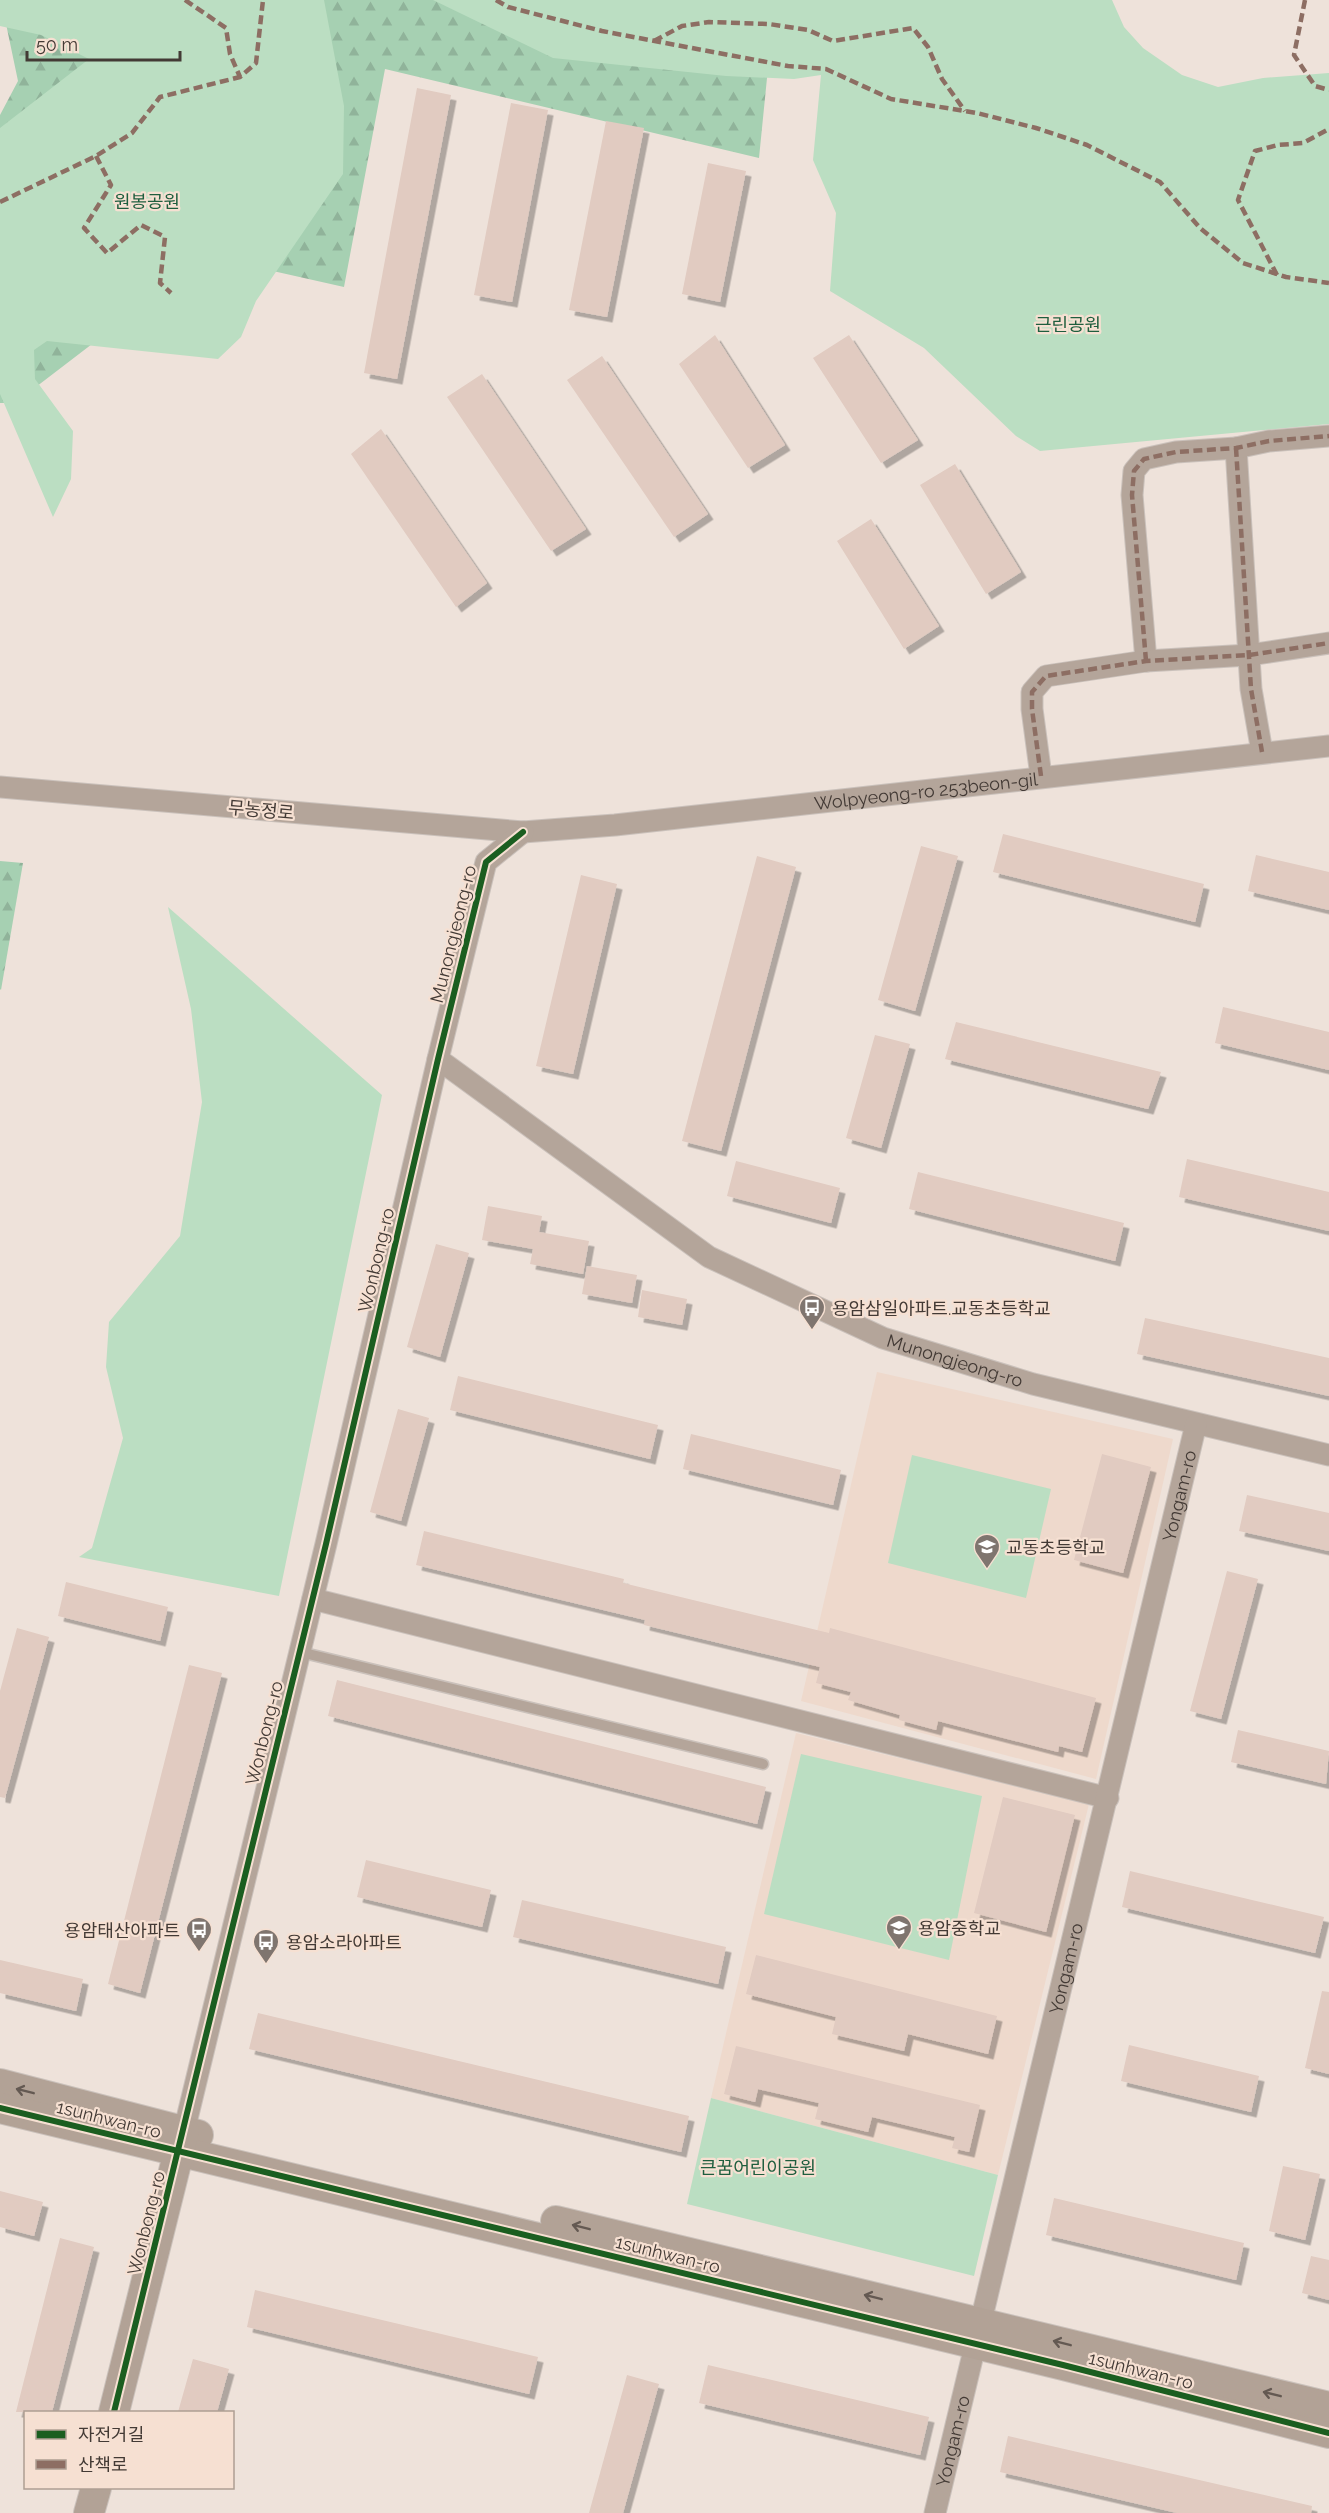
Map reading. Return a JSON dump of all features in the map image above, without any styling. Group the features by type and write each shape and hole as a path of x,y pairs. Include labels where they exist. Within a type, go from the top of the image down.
{"street":[{"path":"1146,661 1132,495 1134,471 1144,459 1176,452 1236,448 1269,441 1329,436"},
{"path":"1236,448 1251,689 1262,752"},
{"path":"1041,776 1032,709 1032,692 1046,676 1146,661 1249,655 1329,643"},
{"name":"Wolpyeong-ro 253beon-gil","path":"523,832 615,825 1041,776 1329,746"},
{"name":"무농정로","path":"0,787 523,832"},
{"name":"Munongjeong-ro","path":"523,832 486,862 438,1059 709,1257 883,1338 1033,1384 1329,1455"},
{"name":"Wonbong-ro","path":"114,2411 313,1599 438,1059"},
{"name":"Yongam-ro","path":"935,2513 1196,1424"},
{"path":"313,1599 1108,1798"},
{"name":"1sunhwan-ro","path":"0,2084 181,2141"},
{"name":"1sunhwan-ro","path":"0,2108 181,2141 977,2333 1329,2408"},
{"name":"1sunhwan-ro","path":"977,2333 1329,2433"},
{"path":"89,2513 95,2489"}],"lane":[{"path":"300,1652 763,1764"}],"shaded area":[{"name":"교동초등학교","path":"877,1372 1173,1439 1096,1779 801,1701"},
{"name":"용암중학교","path":"796,1733 1089,1804 998,2175 711,2098"}],"green space":[{"name":"원봉공원","path":"0,0 324,0 344,106 343,174 256,301 241,337 218,359 47,341 34,350 35,379 73,431 71,479 53,517 0,394 0,128 89,59 41,35 0,26"},
{"path":"1,0 968,0 962,121 769,58 759,158 385,69 344,287 207,256 15,403 0,403 0,115 18,81"},
{"name":"근린공원","path":"433,0 1112,0 1124,27 1143,48 1182,75 1218,87 1263,78 1329,73 1329,424 1040,451 1016,436 924,348 830,291 836,213 813,160 821,75 794,79 726,76 553,58"},
{"path":"0,861 23,863 1,990 0,989"},
{"path":"168,907 382,1095 279,1596 79,1557 92,1548 123,1438 106,1367 109,1322 180,1236 202,1102 191,1009"},
{"path":"912,1455 1051,1489 1026,1598 888,1563"},
{"path":"801,1754 982,1796 949,1960 764,1914"},
{"name":"큰꿈어린이공원","path":"711,2098 998,2175 974,2276 687,2204"}],"building":[{"path":"417,88 451,95 397,379 364,373"},
{"path":"511,103 548,110 512,302 474,295"},
{"path":"606,121 644,128 607,317 569,310"},
{"path":"708,163 746,171 720,302 682,294"},
{"path":"715,335 785,445 748,468 679,364"},
{"path":"849,335 918,440 881,463 813,358"},
{"path":"602,356 708,514 674,537 567,380"},
{"path":"482,374 586,529 551,551 447,397"},
{"path":"381,429 487,583 456,607 351,454"},
{"path":"955,464 1021,572 986,594 920,485"},
{"path":"871,519 939,626 904,649 837,541"},
{"path":"1003,834 1204,884 1195,922 993,872"},
{"path":"921,846 958,856 915,1011 878,1000"},
{"path":"1256,855 1329,872 1329,910 1248,891"},
{"path":"757,856 796,867 721,1151 682,1141"},
{"path":"581,875 617,884 573,1074 536,1066"},
{"path":"1223,1007 1329,1032 1329,1070 1215,1043"},
{"path":"956,1022 1161,1072 1148,1109 945,1059"},
{"path":"875,1035 910,1044 881,1148 846,1138"},
{"path":"1187,1159 1329,1192 1329,1231 1179,1197"},
{"path":"736,1161 840,1188 831,1223 727,1196"},
{"path":"918,1172 1124,1223 1115,1261 909,1209"},
{"path":"488,1206 542,1216 539,1232 589,1241 583,1274 530,1264 533,1249 482,1240"},
{"path":"436,1244 469,1253 440,1357 407,1347"},
{"path":"587,1266 637,1275 632,1303 582,1294"},
{"path":"642,1290 687,1299 682,1325 638,1317"},
{"path":"1145,1318 1329,1358 1329,1396 1137,1354"},
{"path":"458,1376 658,1425 650,1459 450,1410"},
{"path":"398,1409 429,1418 401,1521 370,1512"},
{"path":"691,1434 841,1470 833,1505 683,1469"},
{"path":"1102,1454 1151,1467 1123,1573 1074,1560"},
{"path":"1247,1495 1329,1513 1329,1551 1239,1531"},
{"path":"424,1531 624,1579 623,1583 829,1633 830,1628 1096,1698 1082,1752 1059,1746 1058,1752 938,1721 936,1730 899,1720 900,1715 848,1700 851,1692 816,1683 820,1667 644,1625 645,1620 416,1565"},
{"path":"1227,1571 1258,1579 1221,1719 1190,1711"},
{"path":"66,1582 168,1607 160,1641 58,1616"},
{"path":"17,1628 49,1637 5,1798 0,1797 0,1691"},
{"path":"189,1665 222,1673 140,1993 108,1984"},
{"path":"337,1680 766,1787 757,1824 328,1716"},
{"path":"1238,1730 1329,1751 1326,1784 1231,1762"},
{"path":"1003,1797 1075,1815 1046,1932 974,1913"},
{"path":"366,1860 491,1890 482,1927 357,1897"},
{"path":"1130,1871 1324,1917 1315,1953 1122,1907"},
{"path":"522,1900 726,1947 718,1984 513,1937"},
{"path":"756,1955 997,2016 988,2054 908,2034 904,2051 832,2034 836,2017 746,1994"},
{"path":"0,1960 83,1979 76,2011 0,1993"},
{"path":"1322,1991 1329,1992 1329,2074 1305,2068"},
{"path":"258,2013 689,2116 681,2152 249,2049"},
{"path":"1129,2045 1259,2076 1251,2112 1121,2081"},
{"path":"736,2046 980,2105 969,2152 952,2148 955,2137 872,2117 868,2132 815,2119 819,2103 758,2089 755,2102 724,2094"},
{"path":"1283,2166 1320,2174 1305,2240 1269,2231"},
{"path":"0,2191 43,2202 34,2236 0,2227"},
{"path":"1054,2198 1244,2243 1236,2280 1046,2235"},
{"path":"60,2238 94,2247 52,2411 16,2412"},
{"path":"1311,2256 1329,2260 1329,2300 1302,2293"},
{"path":"255,2290 538,2357 529,2394 247,2327"},
{"path":"193,2359 229,2369 217,2411 178,2411"},
{"path":"708,2365 929,2417 920,2455 699,2403"},
{"path":"627,2375 659,2384 623,2513 589,2513"},
{"path":"1008,2436 1312,2506 1311,2513 1177,2513 1000,2472"}],"marked path":[{"path":"185,0 226,28 230,54 240,77"},
{"path":"0,202 96,156 132,133 160,97 240,77 256,63 263,0"},
{"path":"496,0 508,7 602,31 788,66 826,69 891,99 977,113 1036,128 1087,145 1160,182 1200,228 1243,263 1286,277 1329,283"},
{"path":"1305,0 1294,55 1315,86 1329,90"},
{"path":"654,41 682,26 709,22 769,24 808,30 833,41 913,28 928,47 942,79 965,111"},
{"path":"1277,275 1238,200 1255,151 1278,145 1303,143 1329,129"},
{"path":"96,156 111,185 84,228 107,253 141,225 165,237 160,283 171,293"},
{"path":"1146,661 1132,495 1134,471 1144,459 1176,452 1236,448 1269,441 1329,436"},
{"path":"1236,448 1251,689 1262,752"},
{"path":"1041,776 1032,709 1032,692 1046,676 1146,661 1249,655 1329,643"}],"cycle path":[{"path":"114,2411 326,1544 486,862 523,832"},
{"path":"0,2108 1063,2365 1329,2433"}],"place":[{"name":"용암삼일아파트.교동초등학교","path":"812,1331"},
{"name":"교동초등학교","path":"987,1570"},
{"name":"용암중학교","path":"899,1951"},
{"name":"용암태산아파트","path":"199,1953"},
{"name":"용암소라아파트","path":"266,1965"}]}
